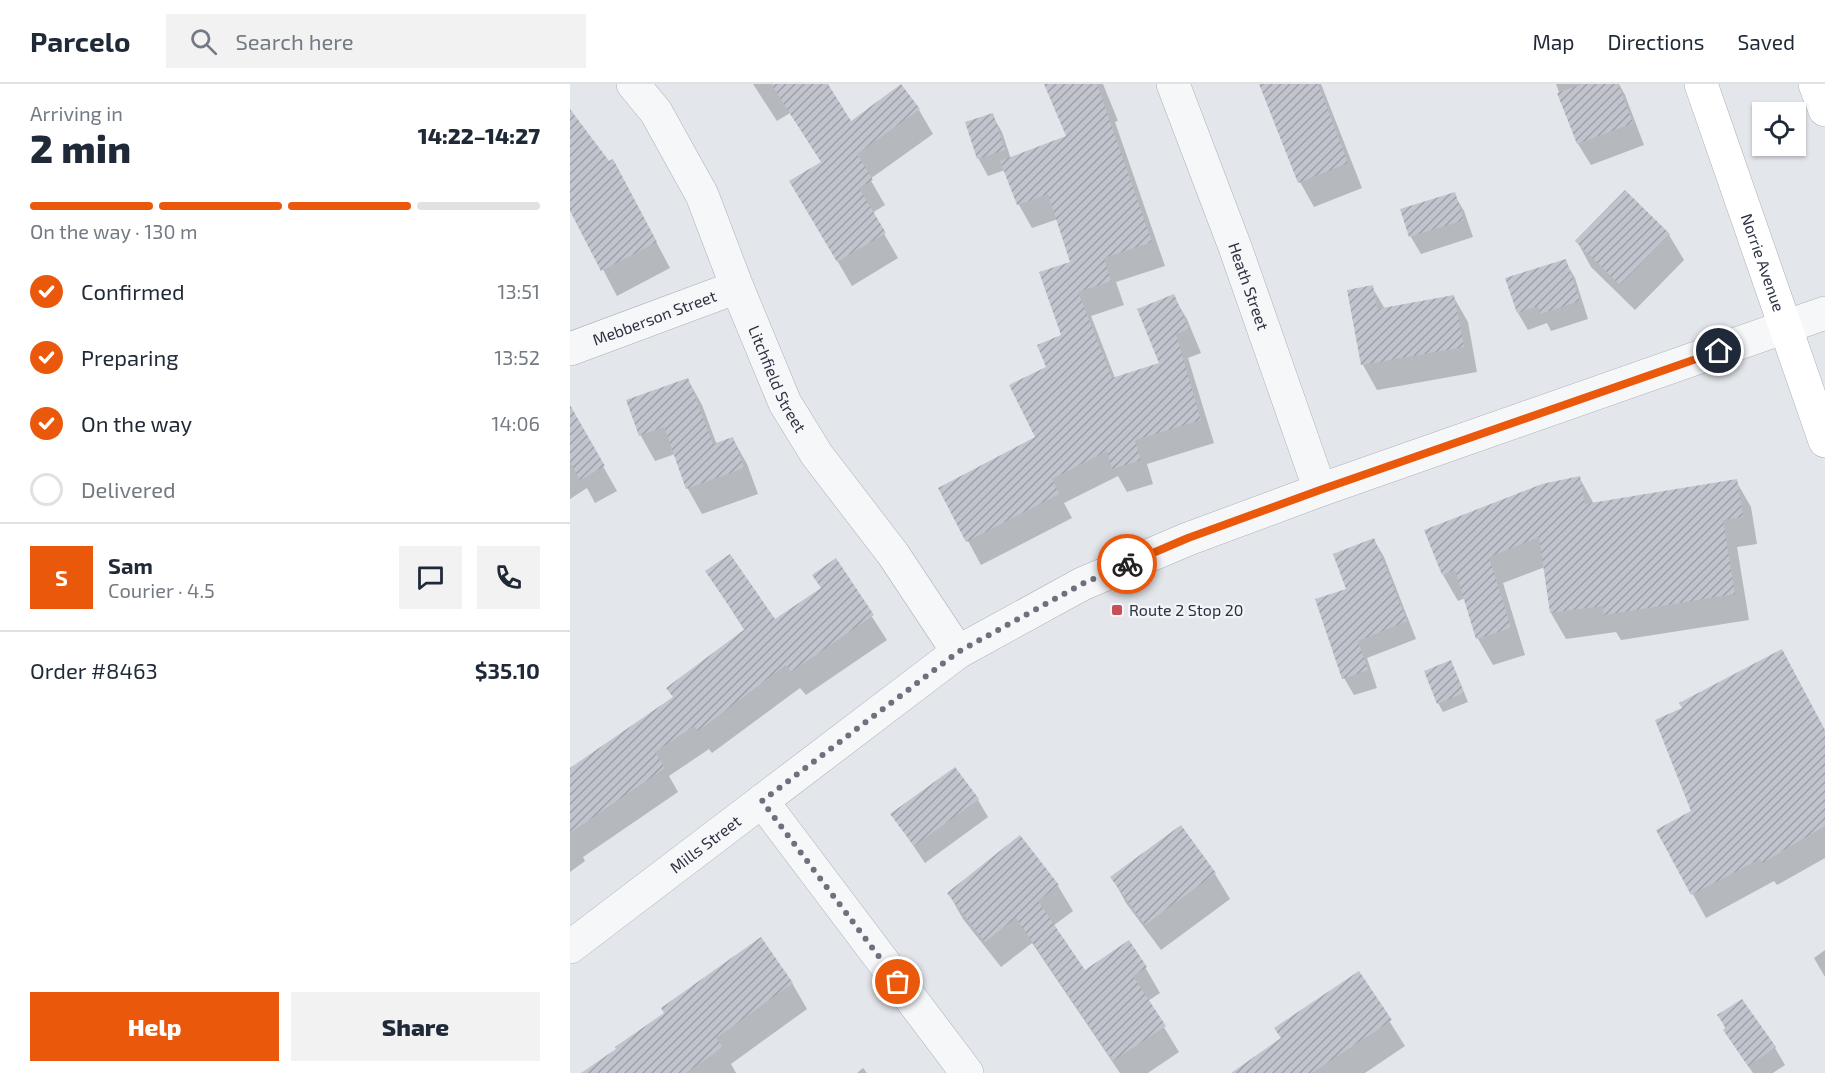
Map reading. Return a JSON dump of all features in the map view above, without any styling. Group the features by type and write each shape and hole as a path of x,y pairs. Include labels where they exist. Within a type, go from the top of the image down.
{"main road":[{"name":"Norrie Avenue","path":"1701,84 1825,441"},
{"path":"1815,84 1825,110"}],"street":[{"name":"Litchfield Street","path":"633,84 656,112 702,195 785,404 817,455 893,554 958,652"},
{"name":"Heath Street","path":"1173,84 1235,247 1320,490"},
{"name":"Mebberson Street","path":"570,349 737,286"},
{"name":"Mills Street","path":"570,947 958,652 1082,584 1188,538 1825,313"},
{"path":"762,801 967,1073"}],"building":[{"path":"771,84 828,84 851,121 901,84 920,109 857,154 873,180 859,188 886,233 837,262 789,181 821,162"},
{"path":"1044,84 1097,84 1152,242 1104,258 1111,281 1078,292 1112,378 1159,363 1137,309 1174,294 1189,329 1176,334 1201,420 1135,440 1141,460 1112,469 1107,451 1052,479 1059,494 966,542 938,488 1035,437 1009,385 1046,367 1037,345 1061,335 1039,272 1070,262 1048,194 1017,205 1000,161 1066,136"},
{"path":"1259,84 1318,84 1348,163 1298,183"},
{"path":"1582,84 1618,84 1633,123 1577,144 1557,93"},
{"path":"570,109 609,161 613,159 657,242 601,271 570,211"},
{"path":"993,113 1005,150 977,159 965,122"},
{"path":"1625,190 1670,234 1620,285 1575,241"},
{"path":"1455,192 1464,220 1409,237 1400,209"},
{"path":"1566,259 1580,301 1540,314 1538,306 1517,313 1505,278"},
{"path":"1373,285 1377,309 1454,295 1464,347 1361,365 1347,290"},
{"path":"688,378 713,444 733,437 744,468 686,489 664,427 639,436 626,400"},
{"path":"570,405 605,466 580,480 570,462"},
{"path":"1580,476 1585,504 1737,479 1743,517 1723,520 1735,594 1604,615 1603,606 1550,613 1539,537 1489,557 1511,628 1476,639 1455,570 1442,575 1424,530 1542,484"},
{"path":"1374,538 1407,621 1358,641 1368,670 1342,679 1315,599 1346,589 1333,554"},
{"path":"730,554 775,619 821,588 812,575 836,558 874,615 791,672 786,665 698,731 694,726 655,752 665,768 570,833 570,768 673,697 666,688 745,629 705,571"},
{"path":"1782,649 1825,730 1825,826 1762,863 1760,859 1691,895 1656,830 1691,811 1655,720 1682,708 1679,703"},
{"path":"1451,660 1464,693 1437,704 1424,671"},
{"path":"955,767 979,799 914,846 890,814"},
{"path":"1181,825 1216,873 1145,925 1110,877"},
{"path":"1020,835 1059,885 1038,901 1085,970 1129,940 1147,967 1133,976 1166,1026 1113,1061 1016,918 985,942 947,893"},
{"path":"761,937 793,983 716,1038 723,1047 686,1073 581,1073 664,1013 661,1008"},
{"path":"1359,971 1392,1020 1312,1073 1231,1073 1281,1038 1274,1028"},
{"path":"1742,999 1776,1047 1748,1066 1723,1030 1726,1027 1717,1015"}],"way so far":[{"path":"898,982 762,801 958,652 1082,584 1127,564"}],"place":[{"name":"Route 2 Stop 20","path":"1117,610"}],"route":[{"path":"1127,564 1188,538 1320,490 1719,351"}]}
